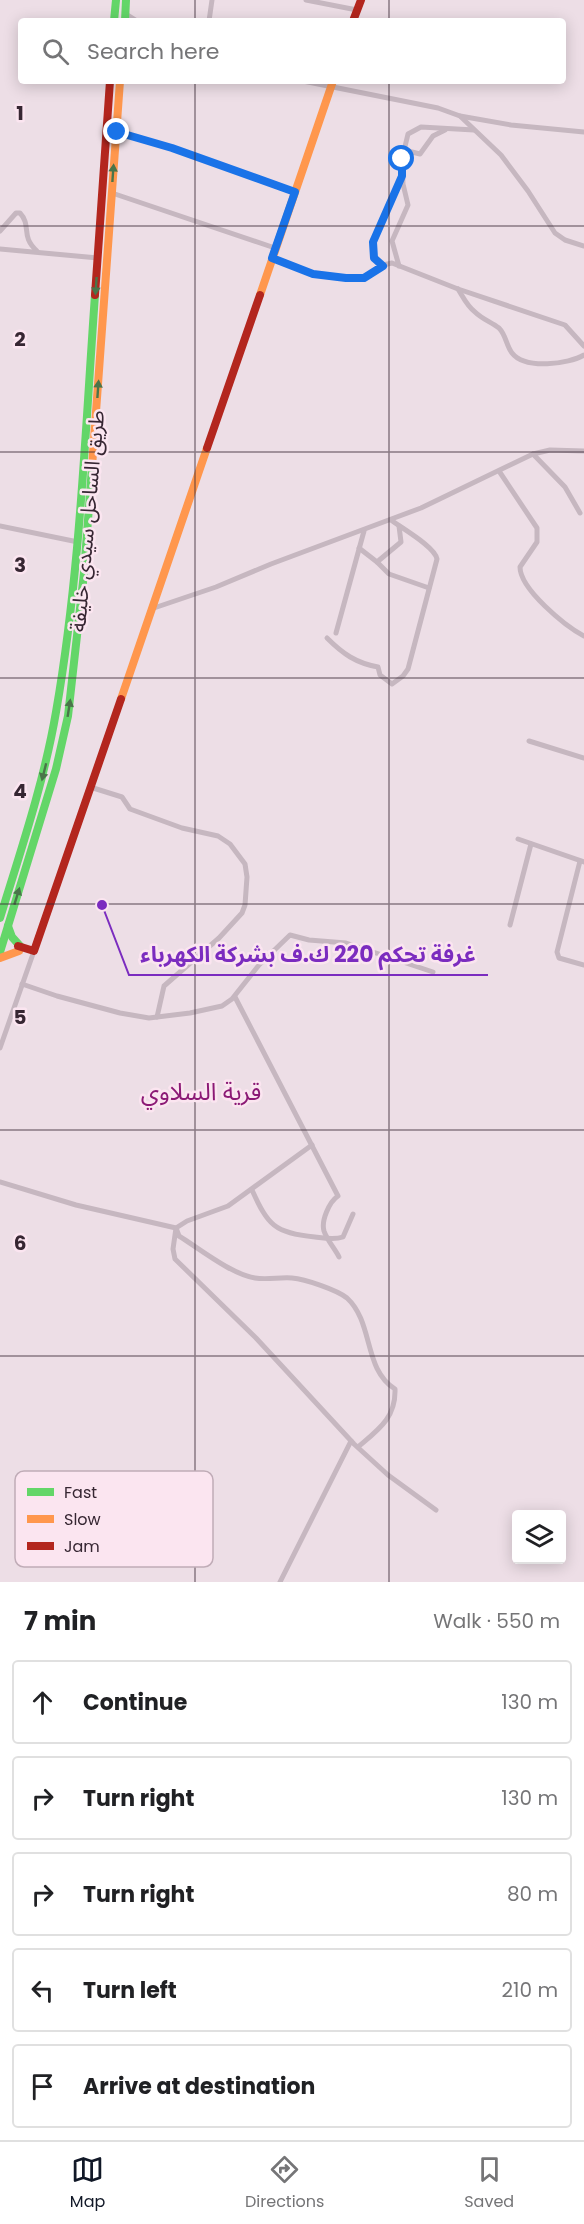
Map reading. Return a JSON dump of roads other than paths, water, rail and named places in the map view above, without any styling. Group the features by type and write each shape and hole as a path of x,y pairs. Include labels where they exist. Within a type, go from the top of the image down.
{"main road":[{"path":"114,18 116,0"},
{"path":"125,17 126,0"},
{"path":"354,18 361,0"},
{"path":"0,918 44,772 65,656 78,542 110,84"},
{"name":"طريق الساحل سيدي خليفة","path":"1,945 56,769 74,679 84,573 120,84"},
{"path":"25,950 90,787 332,84"},
{"path":"8,926 12,937 25,950"},
{"path":"1,945 25,950"},
{"path":"0,958 25,950"}],"street":[{"path":"209,18 212,0"},
{"path":"306,0 357,10"},
{"path":"332,84 438,108 460,116 511,125 584,132"},
{"path":"460,116 501,155 555,233 565,240 584,246"},
{"path":"399,266 392,241 408,205 402,176 408,134 421,127 474,130"},
{"path":"404,150 420,154 434,136 446,129"},
{"path":"117,132 172,148 295,192"},
{"path":"383,266 374,258 373,242 402,176"},
{"path":"112,193 275,248"},
{"path":"0,231 16,213 20,213 26,223 26,238 38,252"},
{"path":"0,249 98,258"},
{"path":"272,258 313,274 346,278 364,278 392,263 458,289 565,326 584,346"},
{"path":"458,289 474,312 502,332 512,353 519,358 530,362 551,364 584,355"},
{"path":"152,609 392,520 534,454 550,450 584,451"},
{"path":"534,454 565,487 580,513"},
{"path":"499,471 537,528 537,542 520,567 522,579 554,614 584,636"},
{"path":"327,638 350,658 364,665 378,667 380,675 392,684 408,669 436,566 436,555 431,548 392,520"},
{"path":"0,526 78,542"},
{"path":"377,562 401,542 399,526"},
{"path":"336,633 364,531"},
{"path":"359,548 389,574 429,588"},
{"path":"529,741 584,758"},
{"path":"90,787 122,797 130,809 182,828 218,836 230,844 245,864 247,877 245,905 242,913 219,938 164,986 157,1017"},
{"path":"518,839 582,862 557,952 559,958 584,965"},
{"path":"510,925 531,844"},
{"path":"22,984 57,996 120,1012 149,1018 174,1016 222,1006 235,997 259,965 290,936 346,943 433,972"},
{"path":"0,1048 22,984 25,950"},
{"path":"235,997 338,1196 332,1200 324,1224 324,1232 339,1257"},
{"path":"0,1182 76,1205 176,1228 187,1221 228,1206 312,1145"},
{"path":"252,1190 264,1216 272,1226 297,1236 337,1239 343,1237 353,1214"},
{"path":"176,1228 173,1249 177,1264 256,1338 351,1441 388,1475 436,1510"},
{"path":"176,1228 179,1236 221,1263 254,1278 295,1278 320,1285 346,1297 358,1311 364,1321 374,1361 389,1385 395,1389 396,1403 384,1424 358,1447"},
{"path":"280,1582 351,1441"}],"place":[{"name":"غرفة تحكم 220 ك.ف بشركة الكهرباء","path":"102,905"}],"district":[{"name":"قرية السلاوي","path":"201,1091"}]}
